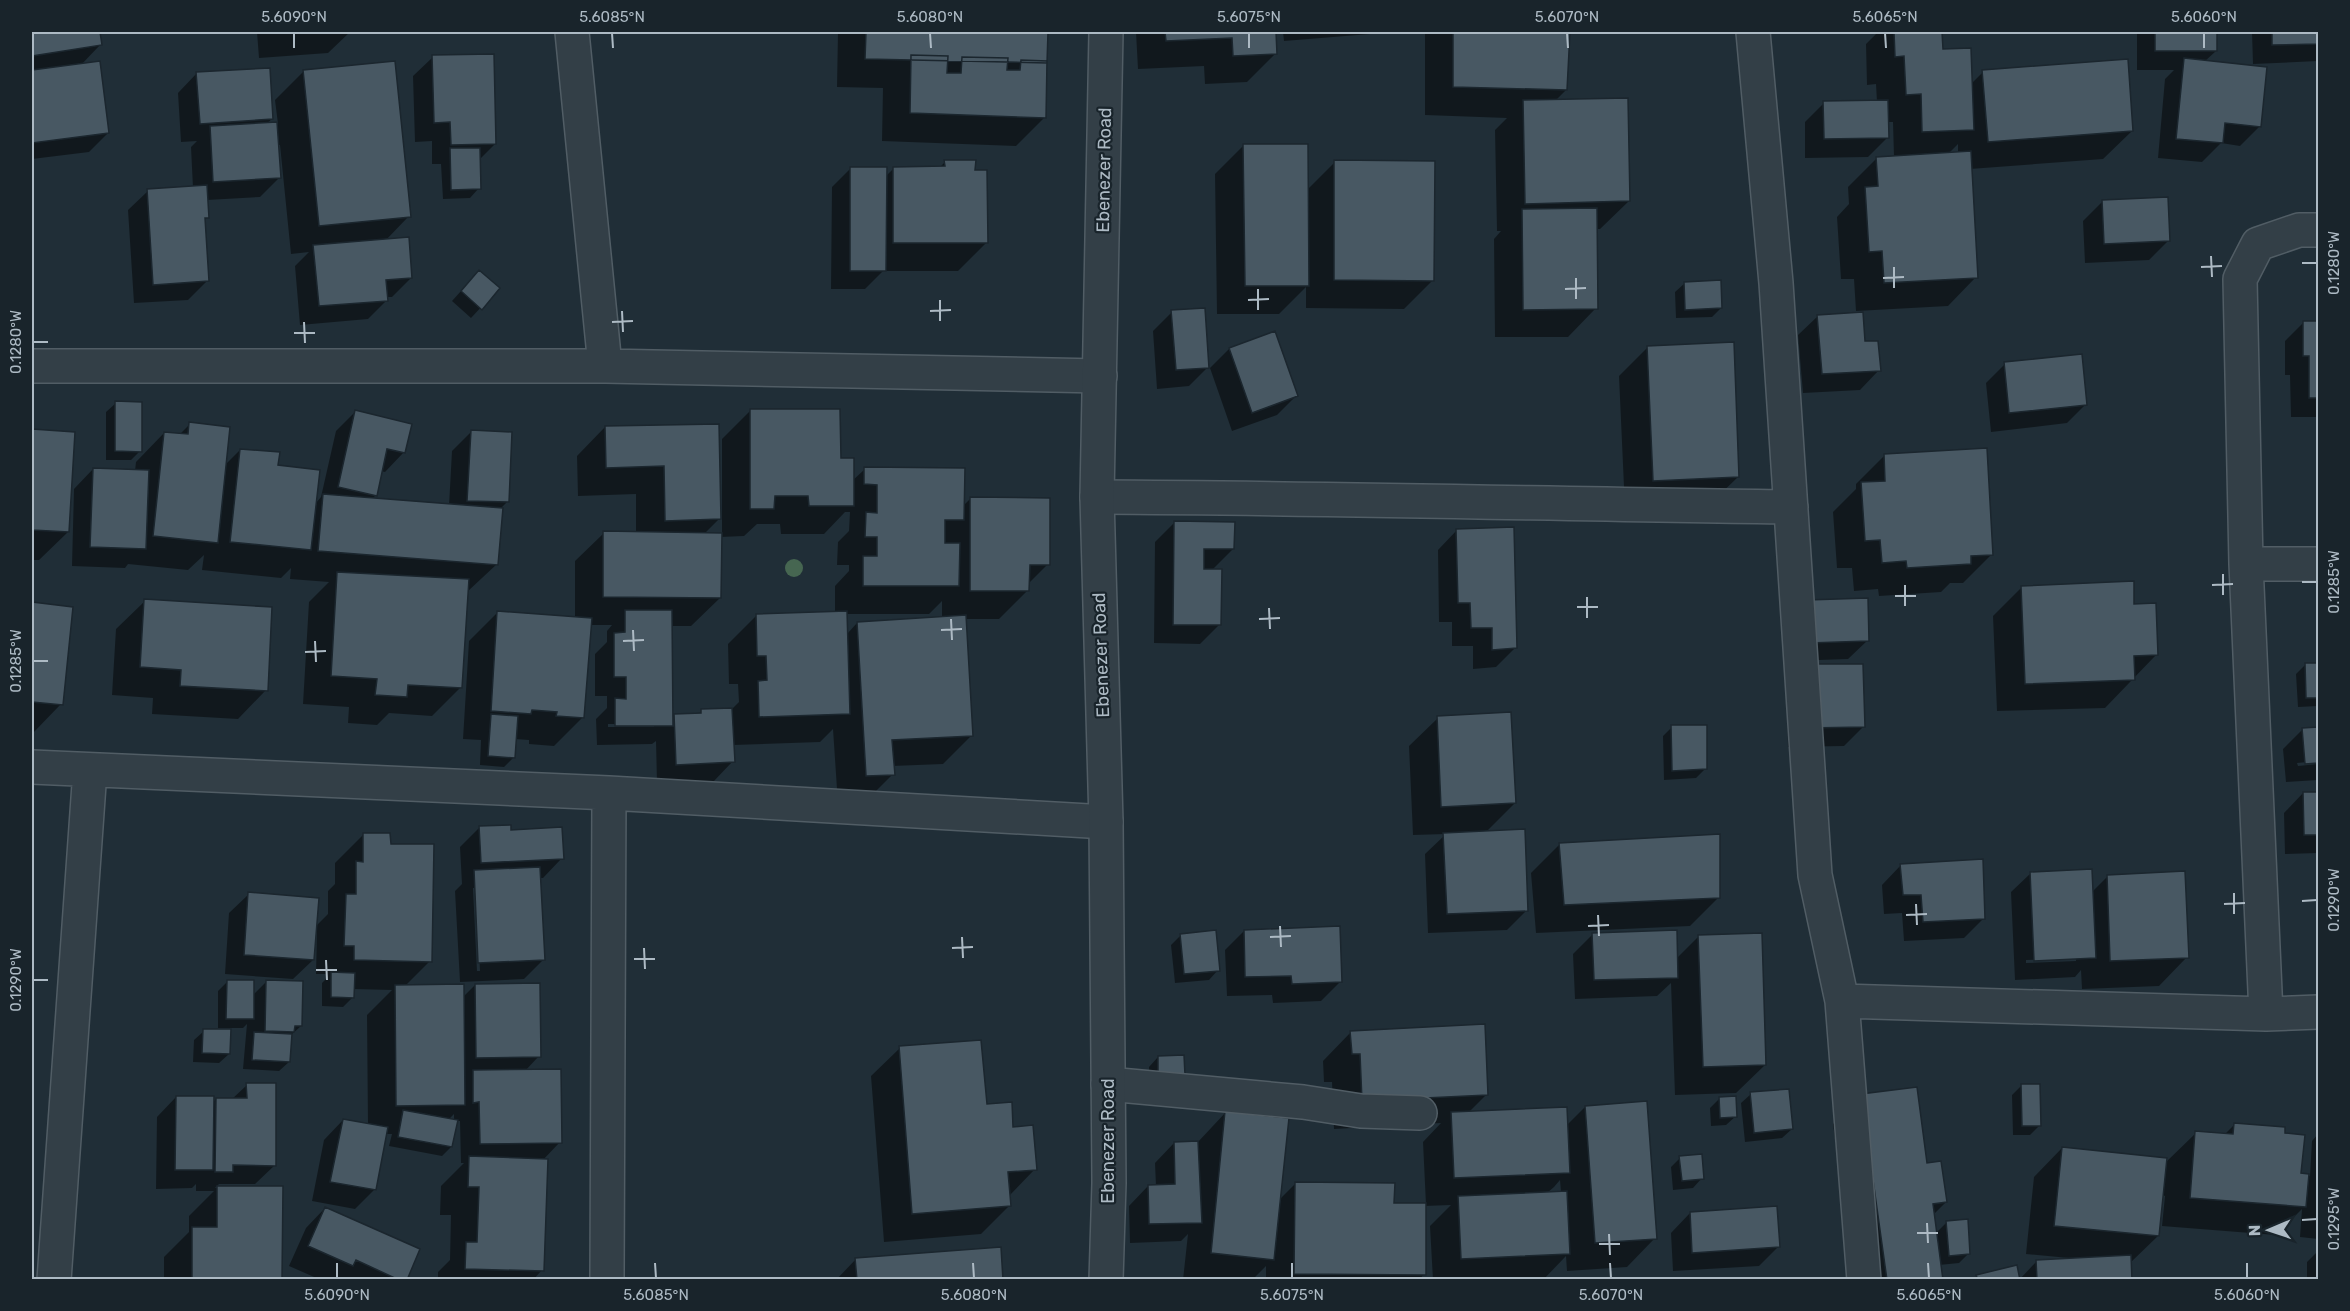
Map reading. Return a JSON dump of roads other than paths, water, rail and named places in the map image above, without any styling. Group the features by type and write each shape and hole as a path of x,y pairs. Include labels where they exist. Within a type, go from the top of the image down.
{"street":[{"path":"572,32 605,366"},
{"name":"Ebenezer Road","path":"1106,32 1097,497 1106,822 1109,1183 1106,1280"},
{"path":"1753,32 1776,283 1815,875 1842,1001 1864,1280"},
{"path":"2266,1014 2246,564 2240,279 2258,244 2299,230 2319,230"},
{"path":"32,366 605,366 1100,376"},
{"path":"1097,497 1791,507"},
{"path":"2246,564 2319,564"},
{"path":"32,767 609,793 1106,822"},
{"path":"54,1280 90,770"},
{"path":"607,1280 609,793"},
{"path":"1842,1001 2266,1014 2319,1012"},
{"path":"1108,1084 1303,1102 1361,1111 1419,1113"}]}
